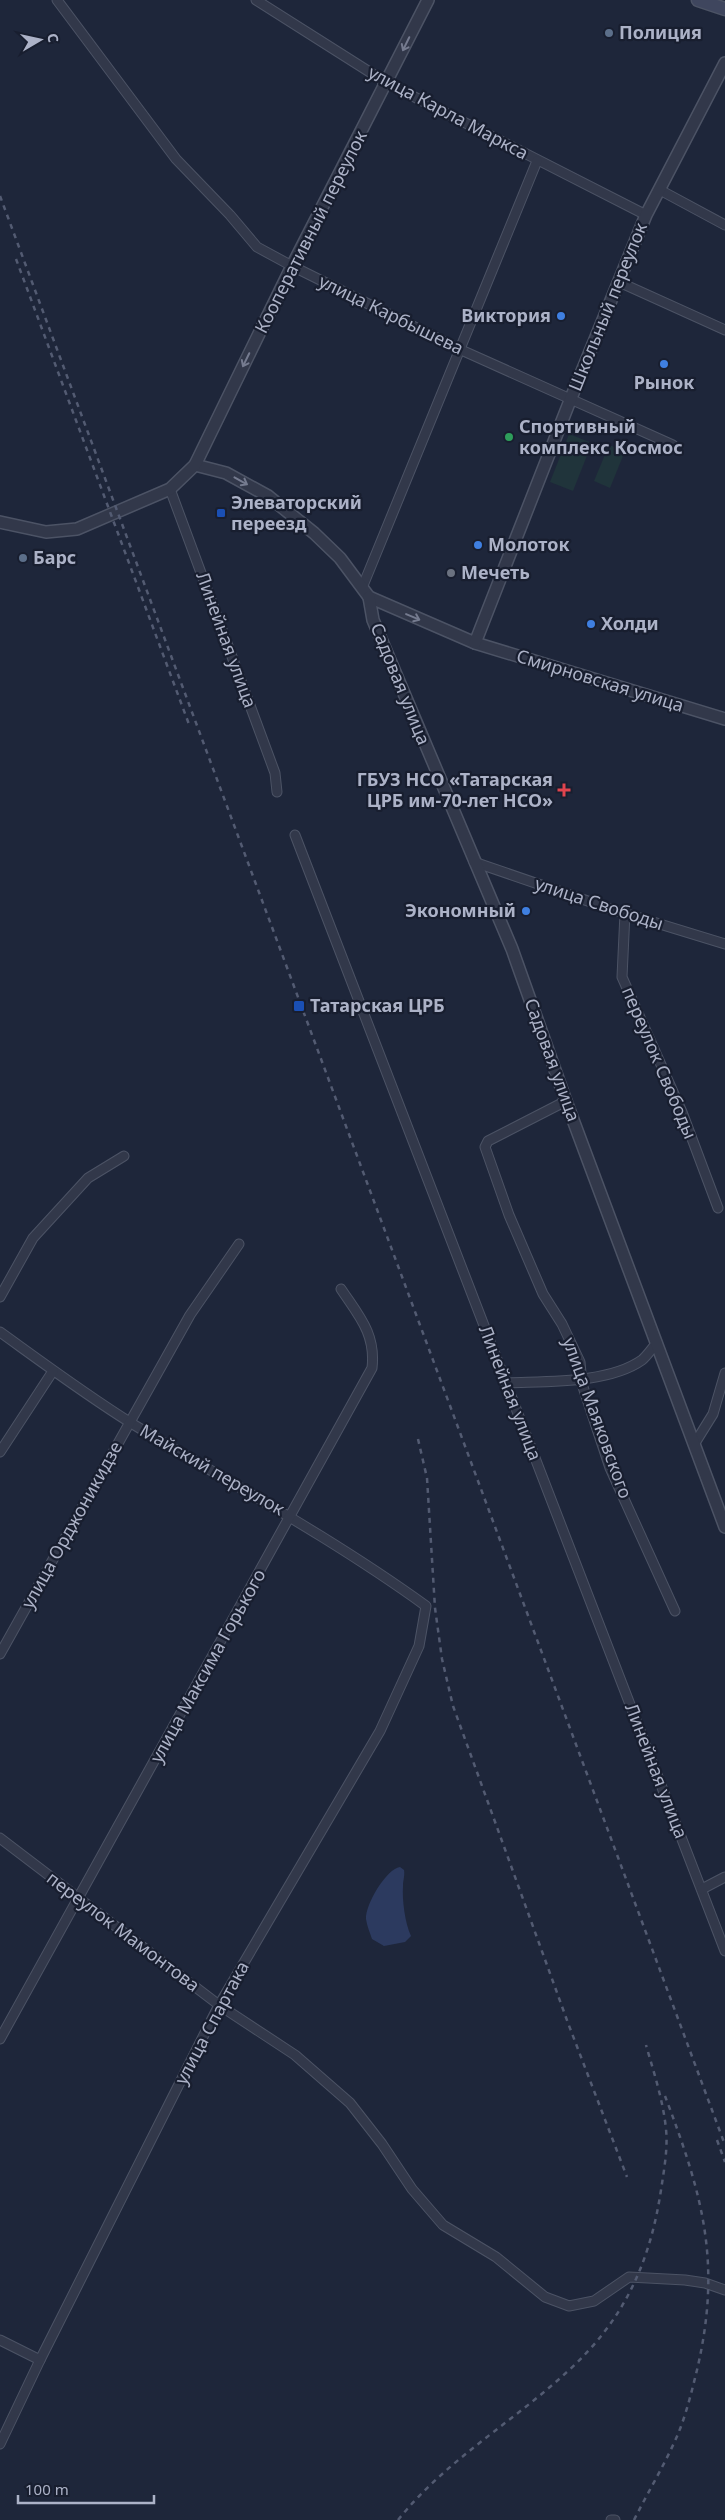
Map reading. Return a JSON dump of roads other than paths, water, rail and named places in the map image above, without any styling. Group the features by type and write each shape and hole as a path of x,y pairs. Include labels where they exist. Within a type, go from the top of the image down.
{"main road":[{"path":"698,0 725,9"}],"street":[{"name":"улица Карбышева","path":"57,0 176,159 230,215 257,247 459,349 673,445"},
{"name":"улица Карла Маркса","path":"256,0 387,83 646,215"},
{"name":"Кооперативный переулок","path":"170,489 195,464 292,266 428,0"},
{"name":"Школьный переулок","path":"475,643 571,398 646,215 725,63"},
{"path":"365,592 459,349 537,161"},
{"path":"660,190 725,225"},
{"path":"618,282 725,330"},
{"path":"195,464 226,473 268,496 321,539 340,558 365,592"},
{"path":"0,522 32,530 66,531 118,513 170,489"},
{"name":"Линейная улица","path":"170,489 275,773 277,792"},
{"name":"Смирновская улица","path":"365,592 475,643 725,719"},
{"name":"Садовая улица","path":"365,592 373,620 512,949 566,1101 725,1527"},
{"name":"Линейная улица","path":"295,835 725,1951"},
{"name":"улица Свободы","path":"474,862 625,913 725,944"},
{"name":"переулок Свободы","path":"625,913 622,977 682,1112 718,1208"},
{"name":"улица Маяковского","path":"566,1101 488,1141 485,1148 509,1215 543,1294 562,1324 580,1362 581,1378 610,1468 675,1612"},
{"path":"0,1297 33,1238 88,1178 124,1156"},
{"name":"улица Орджоникидзе","path":"0,1654 190,1315 239,1244"},
{"name":"улица Максима Горького","path":"0,2039 372,1368 374,1353 369,1332 341,1289"},
{"name":"Майский переулок","path":"0,1332 53,1371 130,1422 291,1517 384,1576 426,1606"},
{"path":"506,1383 581,1378 627,1368 643,1359 657,1343"},
{"path":"0,1452 53,1371"},
{"path":"695,1443 713,1414 725,1373"},
{"name":"улица Спартака","path":"0,2444 40,2360 218,2005 380,1731 419,1646 426,1606"},
{"name":"переулок Мамонтова","path":"1,1840 218,2005 295,2055 350,2103 382,2144 412,2189 444,2225 496,2257 545,2298 569,2306 594,2301 629,2277 685,2280 705,2283 725,2290"},
{"path":"702,1889 725,1877"},
{"path":"0,2340 40,2360"}],"water":[{"path":"400,1867 404,1870 404,1905 411,1936 405,1942 384,1946 372,1939 366,1922 367,1913 377,1888 394,1869"}],"railway":[{"path":"0,196 725,2145"},
{"path":"16,259 190,727"},
{"path":"418,1439 427,1478 435,1608 442,1659 453,1706 568,2023 627,2177"},
{"path":"398,2520 458,2460 547,2390 588,2352 619,2311 631,2289 642,2266 650,2242 656,2217 666,2152 666,2129 663,2108 646,2045"},
{"path":"634,2520 669,2453 685,2416 697,2370 708,2296 705,2230 690,2166 665,2096"},
{"path":"717,2140 725,2162"}],"place":[{"name":"Полиция","path":"609,33"},
{"name":"Виктория","path":"561,316"},
{"name":"Рынок","path":"664,364"},
{"name":"Спортивный комплекс Космос","path":"509,437"},
{"name":"Элеваторский переезд","path":"221,513"},
{"name":"Молоток","path":"478,545"},
{"name":"Барс","path":"23,558"},
{"name":"Мечеть","path":"451,573"},
{"name":"Холди","path":"591,624"},
{"name":"ГБУЗ НСО «Татарская ЦРБ им-70-лет НСО»","path":"564,790"},
{"name":"Экономный","path":"526,911"},
{"name":"Татарская ЦРБ","path":"299,1006"}]}
